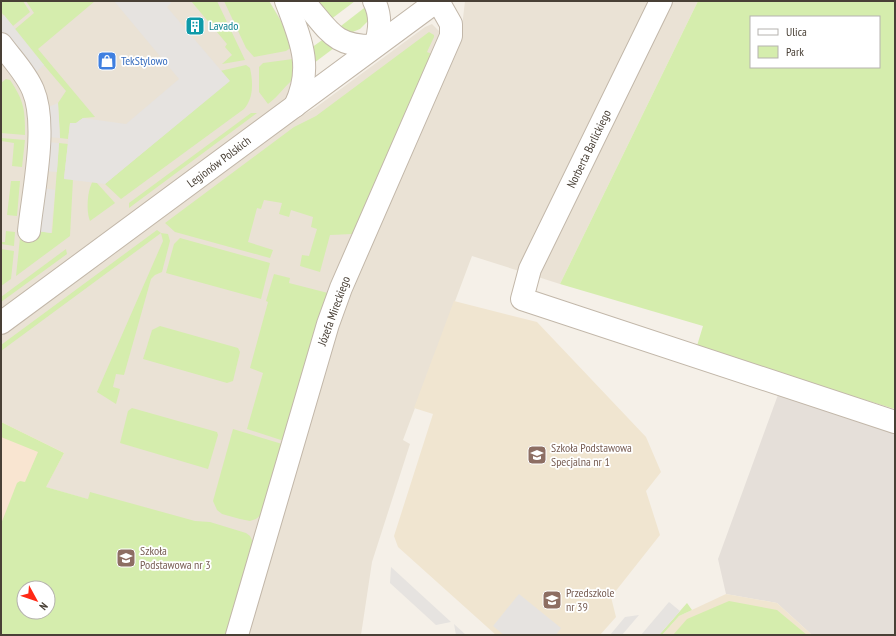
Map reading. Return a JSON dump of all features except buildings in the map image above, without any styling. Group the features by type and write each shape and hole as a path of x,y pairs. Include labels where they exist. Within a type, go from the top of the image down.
{"street":[{"path":"286,1 303,46 305,63 303,84 295,106"},
{"path":"303,1 327,29 340,40 348,44 361,47 375,46 379,32 380,20 374,1"},
{"name":"Legionów Polskich","path":"1,323 437,1"},
{"name":"Józefa Mireckiego","path":"237,635 328,324 341,288 451,36 452,24 437,1"},
{"name":"Norberta Barlickiego","path":"661,1 530,269 522,299 895,422"},
{"path":"1,44 32,88 38,108 39,139 29,230"}],"shaded area":[{"path":"1,1 269,1 288,31 298,67 289,94 282,102 1,311"},
{"path":"114,1 170,1 171,3 167,7 230,81 105,184 64,179 70,123 76,123 83,118 126,124 179,79"},
{"path":"465,1 698,1 560,284 472,256 403,440 410,444 372,562 361,635 222,635 248,545 45,487 64,453 1,422 1,336 288,123 315,108 425,27 432,24 441,33 462,27"},
{"path":"4,15 44,65 34,74 1,33 1,18"},
{"path":"58,103 60,138 47,137 46,108"},
{"path":"47,142 59,143 57,172 44,171"},
{"path":"42,188 55,190 51,233 37,231"},
{"name":"Szkoła Podstawowa Specjalna nr 1","path":"454,301 537,322 646,437 661,472 646,491 660,535 611,597 616,617 600,635 496,635 398,547 394,536 433,414 414,408"},
{"path":"779,392 895,429 895,635 812,635 777,603 726,594 718,559"},
{"path":"1,422 64,453 1,571"},
{"path":"391,567 451,622 436,625 390,583"},
{"path":"519,594 561,628 556,635 504,635 493,626"},
{"path":"726,594 777,603 812,635 662,635 679,616"},
{"path":"669,602 680,611 659,635 641,635"},
{"path":"639,615 622,635 610,635 625,617"},
{"path":"454,624 466,635 456,635"}],"green space":[{"path":"1,1 23,1 30,12 13,26 1,12"},
{"path":"26,1 95,1 38,49 95,117 83,118 76,123 70,123 68,139 60,138 58,103 66,91 14,30 34,13"},
{"path":"191,1 217,1 245,60 222,64 232,55 225,47 227,44"},
{"path":"224,1 269,1 295,45 286,51 254,57 246,48"},
{"path":"316,1 355,1 330,20"},
{"path":"698,1 895,1 895,409 696,349 703,326 560,284"},
{"path":"368,5 368,21 360,29 350,33 337,29"},
{"path":"429,32 434,35 434,37 427,52 434,55 353,234 330,235 320,272 300,266 302,255 309,256 317,229 311,227 313,217 291,210 289,217 279,214 282,203 264,200 261,209 257,208 248,242 273,250 270,258 175,232 165,223 294,127 316,116"},
{"path":"325,38 334,48 314,63 311,48"},
{"path":"293,59 297,76 268,104 259,92 259,67 263,63"},
{"path":"246,65 250,68 252,90 250,100 244,109 121,199 105,184 229,81 220,71"},
{"path":"6,79 10,80 21,100 25,118 25,135 1,133 1,83"},
{"path":"251,113 257,113 129,208 129,203"},
{"path":"1,138 25,140 22,167 12,166 14,143 1,141"},
{"path":"59,143 68,144 64,178 73,179 70,236 16,276 20,238 36,239 37,231 52,233"},
{"path":"11,181 20,181 17,216 7,215"},
{"path":"93,181 96,182 115,203 90,221 88,201 89,190"},
{"path":"157,230 161,233 1,351 1,345"},
{"path":"6,231 15,232 14,246 1,244 1,242 5,242"},
{"path":"161,233 168,234 170,241 162,272 155,275 151,279 124,375 116,374 113,387 120,389 116,404 97,392 163,241"},
{"path":"180,238 270,263 261,299 166,273 174,244"},
{"path":"1,249 14,251 11,279 1,286"},
{"path":"66,249 67,254 1,302 1,297"},
{"path":"274,274 290,278 289,283 328,293 284,441 247,429 263,373 250,368"},
{"path":"160,326 238,348 240,352 233,381 227,383 143,359 152,330"},
{"path":"132,408 217,432 218,435 208,469 120,443 128,411"},
{"name":"Szkoła Podstawowa nr 3","path":"1,422 64,453 46,487 88,499 90,492 195,521 210,522 246,533 250,536 254,544 229,635 1,635 1,524 17,483 20,481 25,482 38,452 1,437"},
{"path":"233,429 282,444 263,513 256,519 250,521 222,514 217,510 213,501"},
{"path":"729,601 777,610 807,635 673,635 687,619"},
{"path":"687,603 692,610 679,616 662,635 659,635"}],"place":[{"name":"Lavado","path":"195,26"},
{"name":"TekStylowo","path":"107,61"},
{"name":"Szkoła Podstawowa Specjalna nr 1","path":"537,455"},
{"name":"Szkoła Podstawowa nr 3","path":"126,558"},
{"name":"Przedszkole nr 39","path":"552,600"}]}
